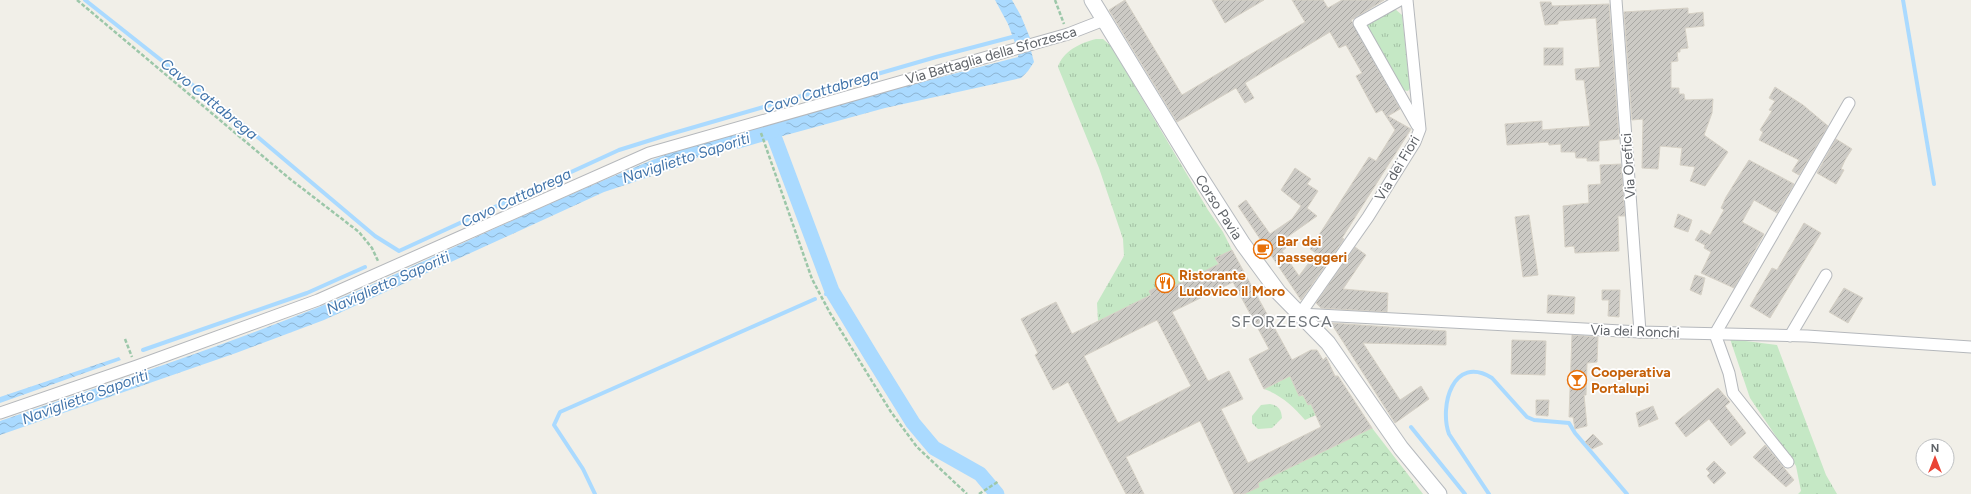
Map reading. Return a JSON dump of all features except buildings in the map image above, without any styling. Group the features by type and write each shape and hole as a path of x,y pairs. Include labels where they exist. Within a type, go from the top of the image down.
{"main road":[{"name":"Corso Pavia","path":"1092,0 1195,169 1243,244 1278,293 1328,343 1402,448 1439,494"}],"street":[{"path":"1400,0 1359,22 1420,130"},
{"name":"Via dei Fiori","path":"1300,314 1368,217 1416,142 1420,130 1407,0"},
{"name":"Via Orefici","path":"1616,0 1640,332"},
{"name":"Via Battaglia della Sforzesca","path":"0,413 136,366 318,300 649,153 1068,34 1104,20"},
{"path":"1788,462 1733,393 1729,374 1715,334 1849,103"},
{"path":"1790,336 1826,275"},
{"name":"Via dei Ronchi","path":"1300,314 1640,332 1790,336 1971,346"}],"path":[{"path":"77,0 290,178 359,232 372,248 383,270"},
{"path":"1055,0 1068,34"},
{"path":"760,130 812,278 830,313 891,412 917,446 967,494"},
{"path":"125,339 136,366"},
{"path":"979,494 999,481"}],"green space":[{"path":"1395,9 1402,15 1410,88 1408,91 1402,90 1367,27 1367,22"},
{"path":"1096,39 1103,39 1111,46 1208,210 1223,232 1232,250 1215,258 1221,269 1206,271 1187,279 1171,294 1165,283 1151,295 1098,321 1097,303 1124,256 1123,239 1099,168 1058,67 1060,61 1073,48"},
{"path":"1730,339 1777,345 1826,475 1837,494 1798,494 1801,491 1796,466 1750,398"},
{"path":"1290,376 1299,396 1303,395 1308,405 1311,404 1316,415 1305,420 1296,410 1276,394 1264,389"},
{"path":"1270,404 1279,408 1282,418 1272,428 1258,429 1252,423 1252,416 1261,405"},
{"path":"1372,428 1423,494 1244,494 1258,483"}],"water":[{"path":"995,0 1012,0 1021,16 1030,38 1015,43 1008,24"},
{"path":"1030,47 1034,62 1021,78 885,108 768,140 765,129 777,120 1018,57 1019,51"},
{"path":"756,132 758,138 684,162 682,166 604,192 324,320 236,353 0,435 0,421 191,355 332,302 551,203 681,149 718,138"},
{"path":"119,357 121,360 0,403 0,397"}],"waterway":[{"name":"Cavo Cattabrega","path":"85,0 247,128 375,236 399,251 619,150 936,57 1016,36"},
{"path":"1903,0 1934,184"},
{"name":"Naviglietto Saporiti","path":"780,127 772,131 832,291 913,423 934,448 980,474 997,494"},
{"name":"Naviglietto Saporiti","path":"738,141 772,131"},
{"path":"143,350 307,293 365,267"},
{"name":"Naviglietto Saporiti","path":"826,294 832,291"},
{"path":"595,494 583,469 554,425 560,412 815,299"},
{"path":"1489,494 1449,434 1446,423 1446,410 1452,386 1459,378 1467,373 1479,372 1492,378 1527,417 1534,420 1569,423 1575,433 1627,494"},
{"path":"1411,427 1465,494"}],"place":[{"name":"Bar dei passeggeri","path":"1263,249"},
{"name":"Ristorante Ludovico il Moro","path":"1165,283"},
{"name":"Cooperativa Portalupi","path":"1577,380"}],"district":[{"name":"SFORZESCA","path":"1282,321"}]}
